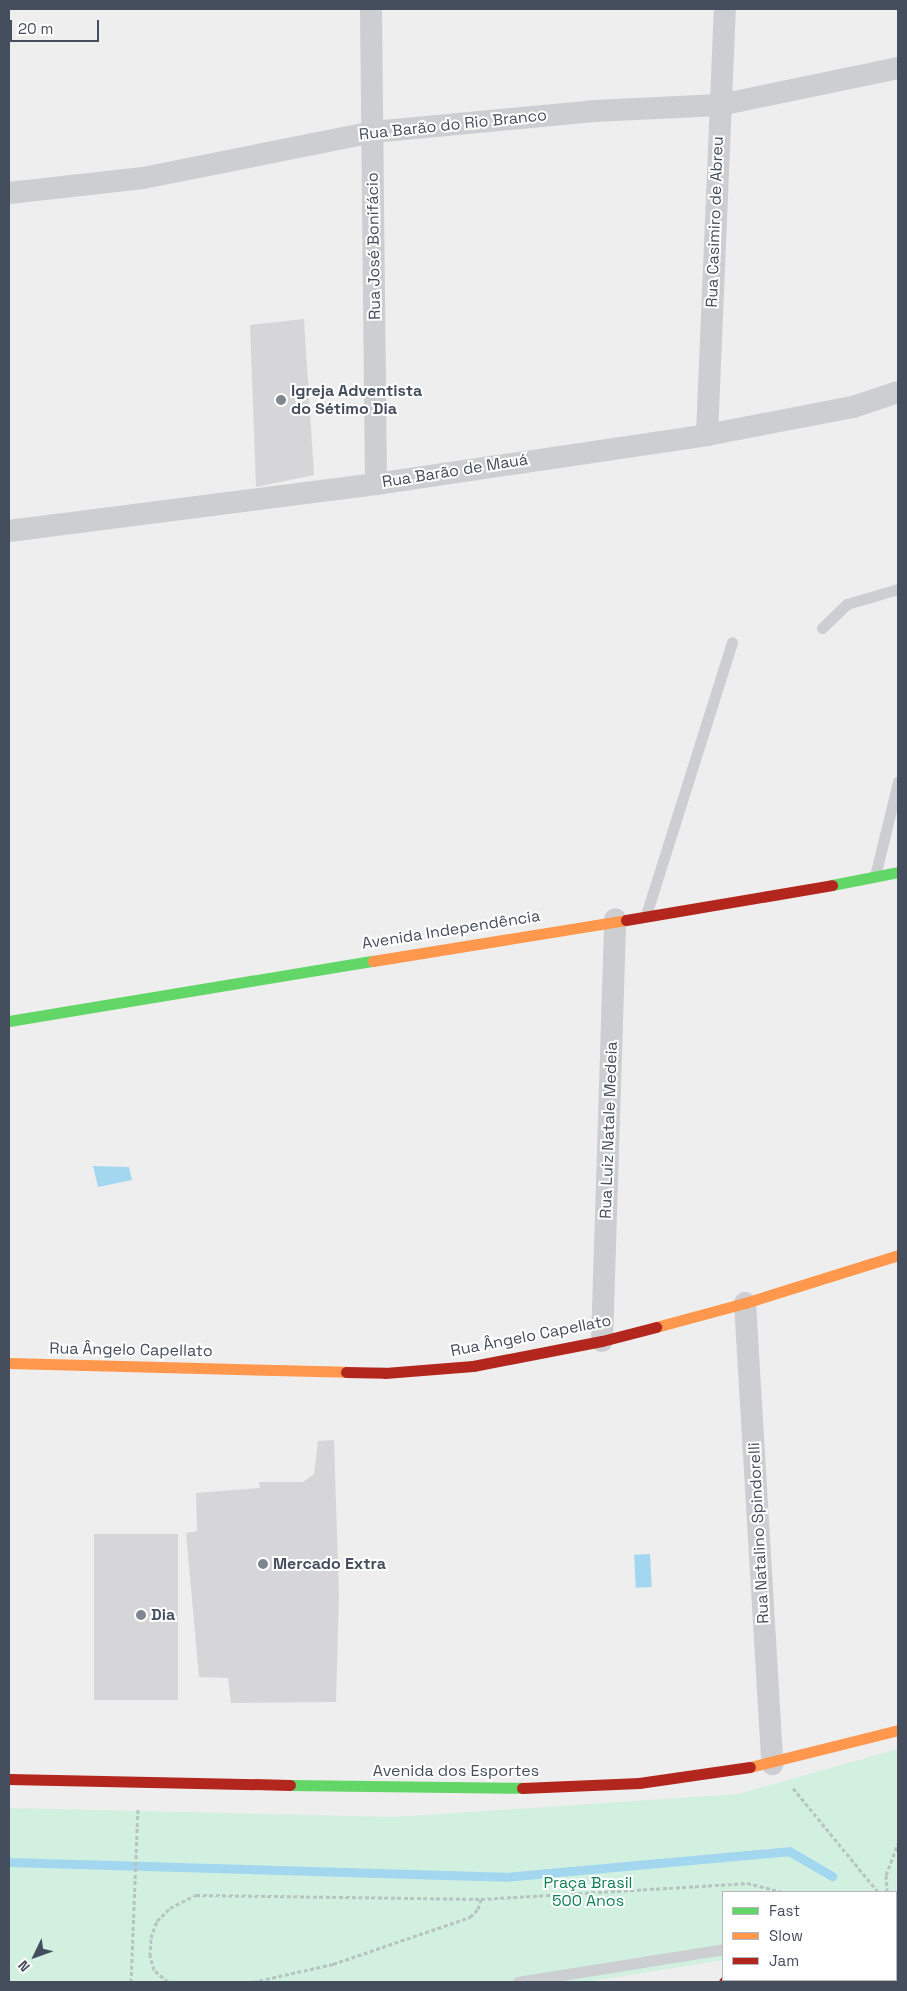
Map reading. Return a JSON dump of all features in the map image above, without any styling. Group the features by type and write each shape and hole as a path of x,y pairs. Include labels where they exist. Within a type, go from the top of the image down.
{"main road":[{"name":"Avenida Independência","path":"9,1022 898,872"},
{"name":"Rua Ângelo Capellato","path":"9,1363 385,1372 473,1366 602,1341 744,1303 898,1255"},
{"name":"Avenida dos Esportes","path":"9,1780 501,1789 640,1783 772,1764 898,1730"}],"street":[{"name":"Rua José Bonifácio","path":"371,9 376,484"},
{"name":"Rua Casimiro de Abreu","path":"707,435 725,9"},
{"name":"Rua Barão do Rio Branco","path":"9,193 143,178 372,132 594,111 720,105 898,68"},
{"name":"Rua Barão de Mauá","path":"9,531 376,484 707,435 853,407 898,392"},
{"name":"Rua Luiz Natale Medeia","path":"602,1341 615,920"},
{"name":"Rua Natalino Spindorelli","path":"744,1303 772,1764"}],"lane":[{"path":"822,628 847,604 898,589"},
{"path":"646,915 732,642"},
{"path":"875,876 898,782"},
{"path":"518,1982 722,1948"}],"path":[{"path":"772,1764 877,1891"},
{"path":"131,1982 138,1810"},
{"path":"887,1891 886,1875 898,1843"},
{"path":"168,1982 154,1970 150,1956 151,1938 157,1921 196,1895 481,1899 747,1882 778,1891"},
{"path":"253,1982 333,1964 457,1921 478,1909 481,1899"}],"green space":[{"name":"Praça Brasil 500 Anos","path":"898,1749 896,1891 722,1891 722,1960 587,1982 9,1982 9,1808 395,1817 738,1794"}],"water":[{"path":"93,1166 129,1167 132,1180 98,1187"},
{"path":"650,1554 652,1587 636,1588 634,1555"}],"building":[{"name":"Igreja Adventista do Sétimo Dia","path":"304,319 314,475 256,487 250,325"},
{"name":"Mercado Extra","path":"334,1440 339,1595 336,1702 231,1703 228,1678 199,1677 186,1533 197,1531 196,1493 260,1488 259,1482 303,1482 314,1474 318,1441"},
{"name":"Dia","path":"94,1534 178,1534 178,1700 94,1700"}],"waterway":[{"path":"9,1862 505,1877 789,1851 832,1876"}],"traffic: fast":[{"path":"832,885 898,872"},
{"path":"9,1021 373,961"},
{"path":"290,1785 522,1788"}],"traffic: slow":[{"path":"373,961 626,920"},
{"path":"656,1327 745,1303 898,1255"},
{"path":"9,1363 346,1372"},
{"path":"750,1767 898,1730"}],"traffic: jam":[{"path":"626,920 832,885"},
{"path":"346,1372 385,1373 473,1366 602,1341 656,1327"},
{"path":"522,1788 639,1783 750,1767"},
{"path":"9,1779 290,1785"},
{"path":"724,1982 730,1981"}],"place":[{"name":"Igreja Adventista do Sétimo Dia","path":"281,400"},
{"name":"Mercado Extra","path":"263,1564"},
{"name":"Dia","path":"141,1615"}]}
